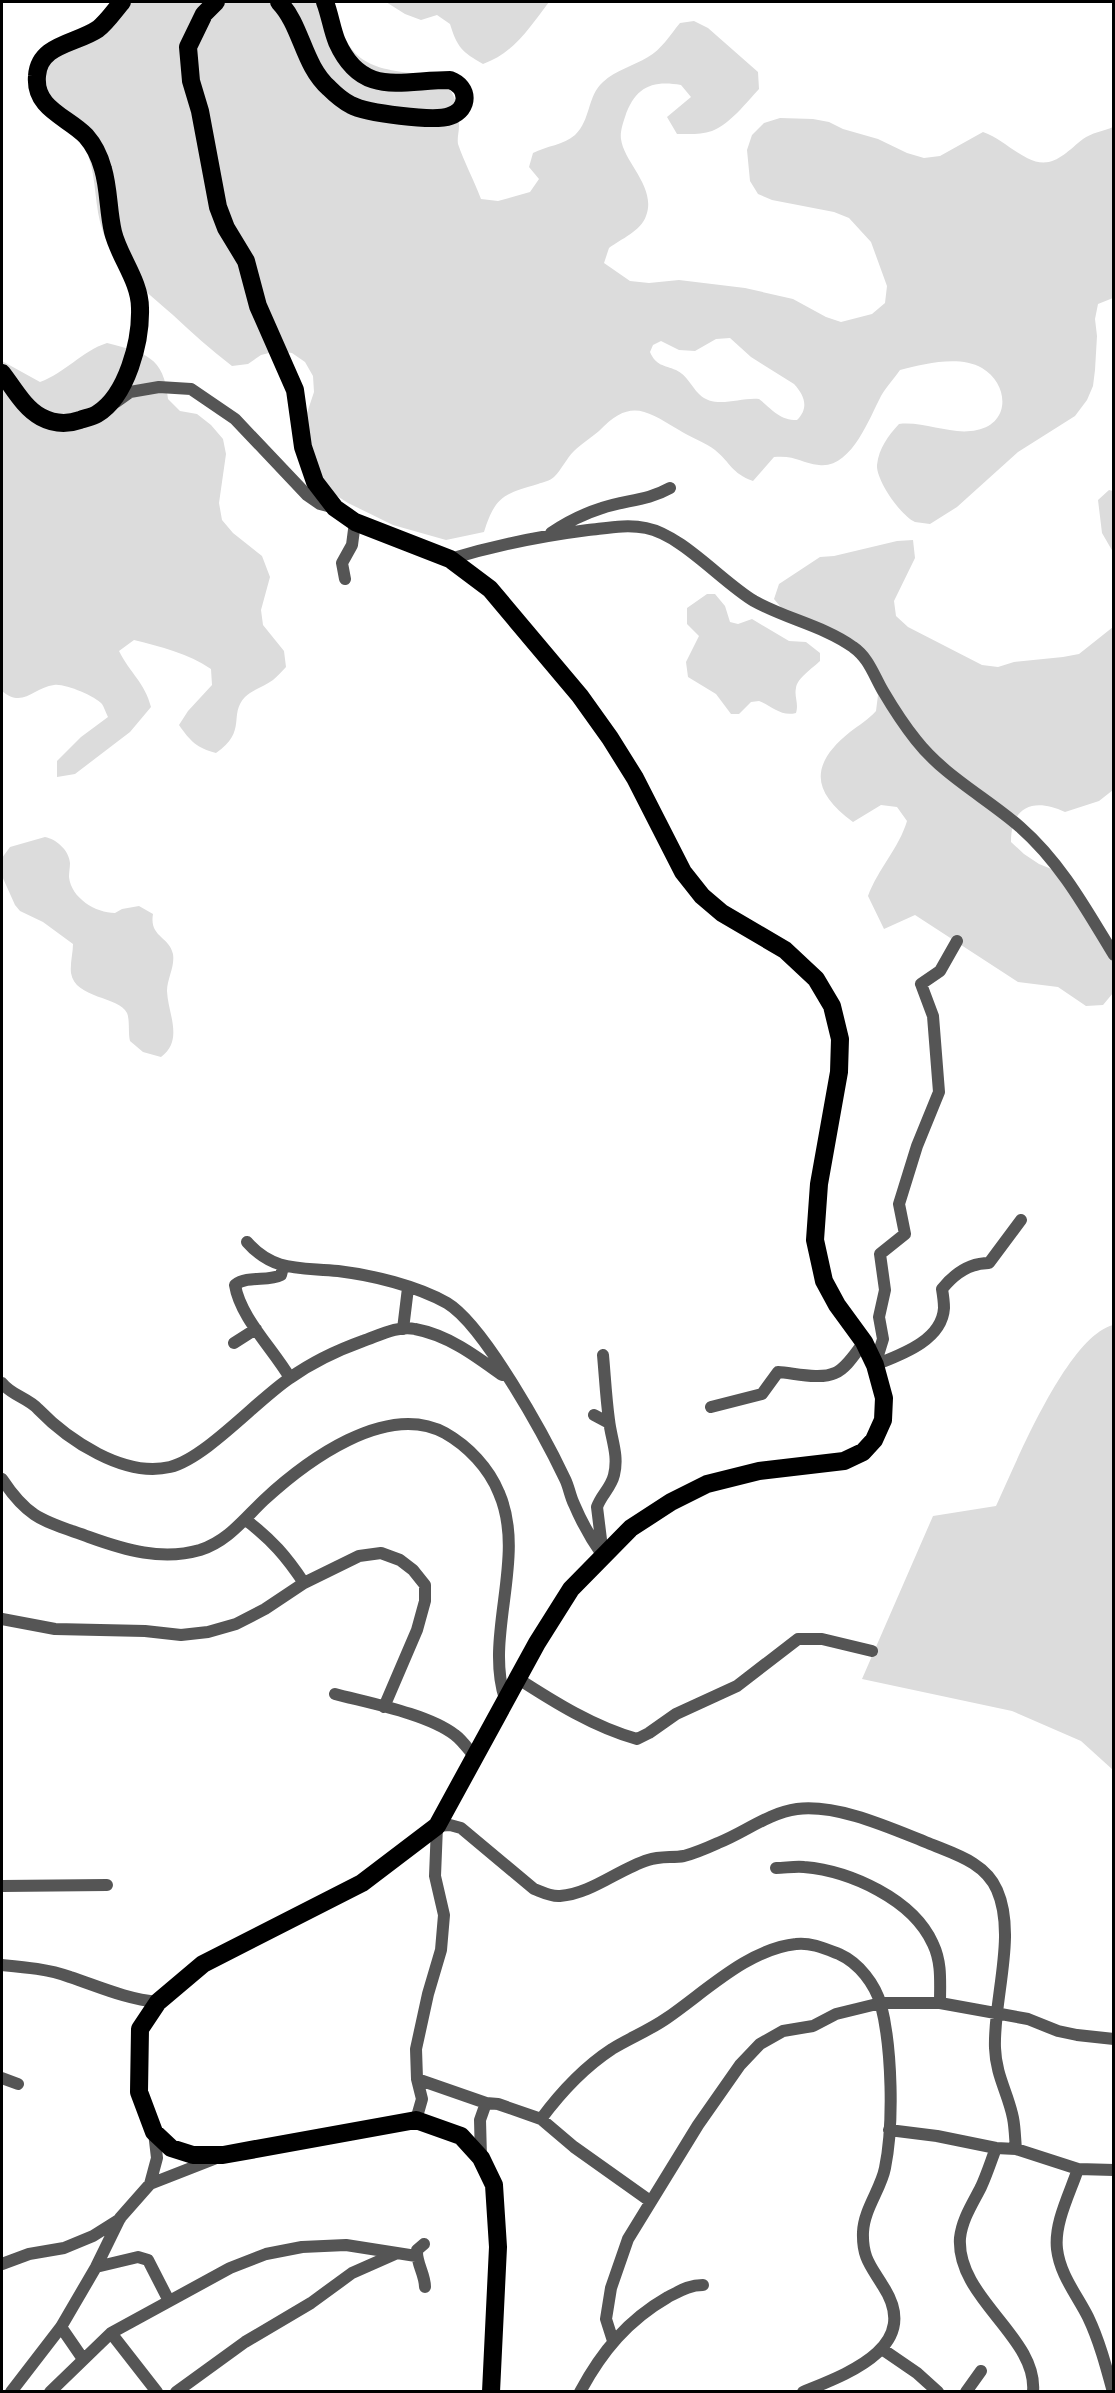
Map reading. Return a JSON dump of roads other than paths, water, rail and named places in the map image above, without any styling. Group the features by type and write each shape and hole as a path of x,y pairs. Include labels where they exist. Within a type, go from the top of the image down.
{"highway":[{"path":"2,373 23,401 39,416 52,422 67,424 97,414 114,399 131,367 141,330 140,304 133,280 113,233 104,170 96,151 86,136 41,99 37,86 37,74 48,52 99,28 122,2"},
{"path":"216,2 204,14 188,47 191,81 200,111 218,207 226,228 246,261 258,306 295,390 303,447 315,482 335,508 355,522 450,559 490,589 580,696 634,778 683,872 702,896 722,913 785,950 816,979 832,1006 840,1039 839,1072 819,1184 815,1240 824,1281 837,1305 864,1342 875,1365 884,1398 883,1420 874,1440 863,1452 844,1461 759,1471 707,1484 671,1502 631,1528 571,1589 505,1699 437,1826 362,1883 203,1964 158,2002 140,2030 139,2092 154,2132 171,2148 193,2155 223,2155 416,2120 461,2136 481,2157 494,2185 498,2247 491,2391"},
{"path":"279,2 291,21 310,64 327,87 352,105 370,111 434,118 450,116 459,110 464,103 465,93 459,83 450,80 379,83 365,78 350,63 337,42 325,2"}],"street":[{"path":"97,414 130,392 159,387 191,389 235,419 308,495 320,504 335,508"},
{"path":"547,535 593,511 643,499 670,488"},
{"path":"345,579 342,564 352,545 355,522"},
{"path":"450,559 511,542 547,535 628,526 658,531 701,559 755,602 802,621 854,647 870,665 883,692 917,742 951,774 1020,827 1059,867 1113,955"},
{"path":"875,1365 884,1339 879,1317 885,1290 880,1254 905,1234 899,1204 917,1146 939,1092 933,1016 921,984 940,970 957,941"},
{"path":"875,1365 910,1350 929,1336 944,1310 942,1289 952,1277 978,1263 989,1263 1021,1220"},
{"path":"247,1242 265,1259 283,1267 338,1271 426,1293 448,1304 467,1320 508,1379 567,1481 585,1530 603,1556"},
{"path":"283,1267 281,1275 277,1277 247,1280 237,1282 235,1285 236,1294 256,1329 277,1355 290,1378"},
{"path":"403,1329 408,1288"},
{"path":"2,1383 37,1407 66,1435 103,1455 146,1469 170,1467 192,1457 290,1378 351,1345 403,1329 413,1328 440,1336 470,1352 508,1379"},
{"path":"234,1344 256,1329"},
{"path":"711,1407 762,1394 778,1371 827,1376 836,1373 845,1366 864,1342"},
{"path":"603,1355 609,1423 616,1453 614,1475 597,1507 603,1556"},
{"path":"594,1415 609,1423"},
{"path":"2,1479 21,1505 33,1515 49,1523 121,1548 140,1552 181,1554 202,1549 220,1540 308,1465 361,1433 388,1426 420,1425 436,1429 453,1438 489,1473 500,1494 506,1516 509,1558 499,1680 505,1699"},
{"path":"246,1520 269,1537 286,1556 304,1583"},
{"path":"2,1619 55,1629 145,1631 181,1635 208,1632 236,1624 265,1609 304,1583 359,1556 381,1553 400,1560 413,1570 425,1585 425,1601 417,1630 384,1707"},
{"path":"517,1678 555,1702 612,1732 637,1739 676,1714 737,1686 798,1639 822,1639 872,1651"},
{"path":"335,1694 429,1722 455,1735 474,1756"},
{"path":"416,2120 422,2099 417,2079 416,2049 428,1994 441,1950 444,1915 435,1876 437,1826 450,1825 461,1828 534,1888 547,1894 560,1896 580,1891 647,1860 666,1856 683,1856 701,1850 763,1821 796,1809 834,1812 864,1820 963,1857 990,1877 998,1891 1003,1916 1004,1949 995,2049 999,2078 1013,2116 1016,2149"},
{"path":"777,1868 804,1867 865,1882 914,1916 925,1929 934,1946 941,1971 940,2002"},
{"path":"2,1886 107,1885"},
{"path":"541,2119 560,2094 583,2071 613,2048 644,2033 725,1976 765,1952 797,1944 822,1947 847,1958 866,1975 881,2003 888,2040 889,2130 885,2169 863,2231 866,2257 872,2272 884,2286 891,2302 894,2320 891,2336 882,2349 864,2364 803,2391"},
{"path":"2,1965 34,1968 68,1976 125,1997 158,2002"},
{"path":"613,2341 606,2319 611,2288 628,2239 650,2201 740,2065 760,2044 783,2031 813,2026 836,2014 881,2003 940,2002 1028,2019 1077,2036 1113,2039"},
{"path":"2,2078 18,2084"},
{"path":"417,2079 541,2119 574,2147 650,2201"},
{"path":"481,2157 480,2120 486,2103"},
{"path":"889,2130 937,2136 996,2148 1016,2149 1078,2169 1113,2170"},
{"path":"11,2391 61,2327 96,2268 120,2218 150,2184 157,2158 154,2132"},
{"path":"996,2148 982,2186 968,2209 960,2236 960,2256 972,2281 1029,2362 1034,2379 1033,2391"},
{"path":"150,2184 223,2155"},
{"path":"1078,2169 1059,2224 1057,2248 1062,2271 1089,2318 1113,2391"},
{"path":"2,2264 29,2254 64,2247 83,2240 120,2218"},
{"path":"424,2244 417,2250 417,2256 425,2277 425,2287"},
{"path":"50,2391 111,2333 230,2268 266,2254 302,2247 346,2246 417,2256"},
{"path":"176,2391 245,2342 311,2303 352,2273 396,2254"},
{"path":"96,2268 128,2259 144,2258 151,2263 169,2301"},
{"path":"580,2391 594,2366 633,2320 692,2285 703,2285"},
{"path":"61,2327 83,2359"},
{"path":"111,2333 157,2391"},
{"path":"882,2349 917,2373 938,2391"},
{"path":"966,2391 981,2371"}]}
